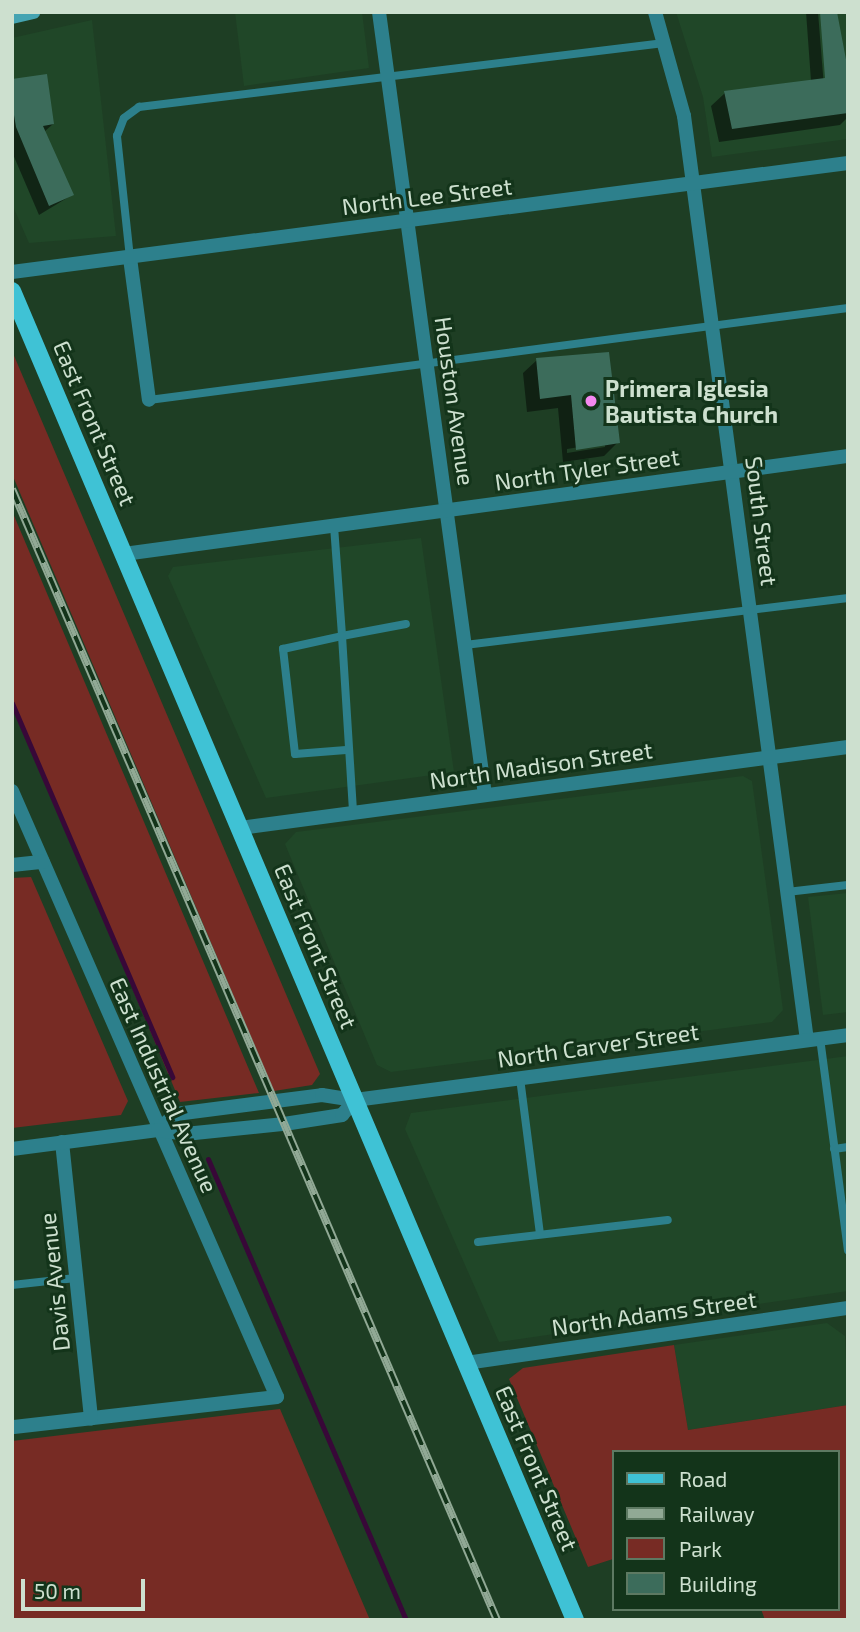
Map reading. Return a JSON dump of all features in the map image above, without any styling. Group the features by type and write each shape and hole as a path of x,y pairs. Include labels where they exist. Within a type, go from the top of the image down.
{"main road":[{"path":"12,17 33,12"},
{"name":"East Front Street","path":"12,290 575,1620"}],"street":[{"name":"Houston Avenue","path":"379,12 485,795"},
{"name":"South Street","path":"655,12 666,43 684,116 787,892 813,1039"},
{"name":"North Lee Street","path":"12,272 848,163"},
{"path":"130,258 149,400"},
{"name":"North Tyler Street","path":"124,554 848,456"},
{"name":"North Madison Street","path":"240,828 848,747"},
{"name":"East Industrial Avenue","path":"12,790 158,1130 277,1397 91,1418"},
{"path":"12,865 43,862"},
{"name":"North Carver Street","path":"158,1130 177,1114 322,1095 355,1100 848,1035"},
{"name":"North Carver Street","path":"12,1149 158,1130 185,1135 297,1122 342,1115 355,1100"},
{"name":"Davis Avenue","path":"62,1142 91,1418"},
{"name":"North Adams Street","path":"467,1363 848,1308"},
{"path":"12,1427 91,1418"}],"lane":[{"path":"130,258 117,136 124,118 139,107 666,43"},
{"path":"149,400 427,366 848,308"},
{"path":"334,526 342,636 346,750 353,813"},
{"path":"465,645 848,598"},
{"path":"346,750 295,754 283,649 406,624"},
{"path":"787,892 848,885"},
{"path":"813,1039 834,1149 848,1250"},
{"path":"520,1078 540,1234"},
{"path":"834,1149 848,1147"},
{"path":"478,1242 668,1220"},
{"path":"12,1285 76,1278"}],"shaded area":[{"path":"235,12 362,12 369,68 244,86"},
{"path":"676,12 848,12 848,139 712,157 703,97"},
{"path":"92,20 116,236 29,243 12,204 12,38"},
{"path":"421,538 454,772 266,798 168,576 173,567"},
{"path":"743,776 752,781 783,1010 772,1022 391,1072 377,1065 285,844 296,832"},
{"path":"848,893 848,1012 823,1015 808,897"},
{"path":"848,1056 848,1291 499,1342 405,1129 411,1113"},
{"path":"827,1323 845,1336 848,1405 688,1430 674,1345"}],"green space":[{"path":"12,351 320,1074 312,1085 274,1091 12,474"},
{"path":"12,511 259,1093 180,1102 12,701"},
{"path":"31,877 128,1101 121,1115 12,1128 12,878"},
{"path":"674,1345 688,1430 848,1405 848,1620 765,1620 762,1611 839,1611 839,1450 612,1450 612,1559 588,1567 509,1379 523,1368"},
{"path":"280,1409 370,1620 12,1620 12,1441"}],"building":[{"path":"820,12 837,12 848,70 848,113 732,129 724,91 825,78"},
{"path":"47,74 54,124 43,126 74,195 49,206 16,127 12,103 12,79"},
{"name":"Primera Iglesia Bautista Church","path":"609,352 620,443 576,450 571,395 540,399 536,358"}],"waterway":[{"path":"12,703 172,1077"},
{"path":"208,1159 406,1620"}],"railway":[{"path":"12,489 497,1620"}],"place":[{"name":"Primera Iglesia Bautista Church","path":"591,401"}]}
